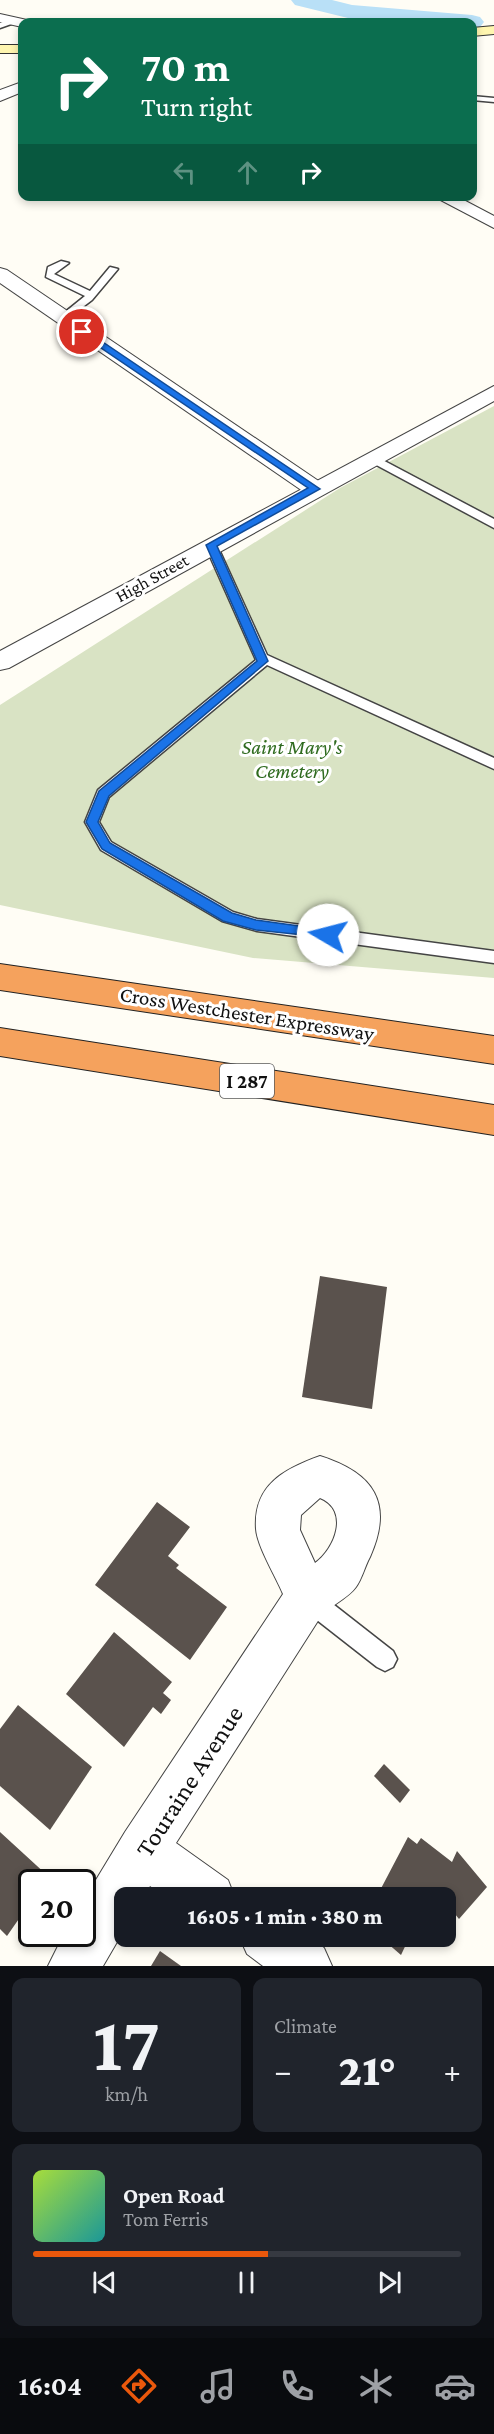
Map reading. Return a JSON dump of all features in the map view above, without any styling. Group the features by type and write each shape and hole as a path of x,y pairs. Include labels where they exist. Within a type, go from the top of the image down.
{"highway":[{"name":"Cross Westchester Expressway","path":"0,977 494,1050"},
{"name":"I 287","path":"0,1042 494,1120"}],"main road":[{"path":"477,32 494,30"},
{"path":"0,49 18,49"}],"street":[{"path":"0,96 18,89"},
{"path":"451,201 494,223"},
{"path":"0,274 315,489"},
{"name":"High Street","path":"0,662 494,392"},
{"name":"Touraine Avenue","path":"74,1966 144,1850 307,1597"},
{"path":"144,1850 195,1887"},
{"path":"280,1947 306,1966"}],"lane":[{"path":"477,98 494,100"},
{"path":"64,263 51,269 49,275 92,295"},
{"path":"63,319 92,295 113,268"},
{"path":"371,459 494,524"},
{"path":"211,545 263,661 104,794 92,822 106,846 228,917 256,925 494,957"},
{"path":"261,657 494,764"},
{"path":"307,1597 385,1659"}],"green space":[{"name":"Saint Mary's Cemetery","path":"494,406 494,978 253,958 0,905 0,705 340,488"}],"building":[{"path":"320,1276 387,1287 372,1409 302,1397"},
{"path":"157,1502 190,1527 168,1556 179,1565 176,1568 227,1607 190,1660 95,1585"},
{"path":"114,1632 172,1682 163,1693 171,1700 161,1714 153,1707 124,1747 66,1694"},
{"path":"18,1705 92,1767 50,1830 0,1786 0,1729"},
{"path":"384,1764 410,1790 400,1803 374,1776"},
{"path":"0,1832 40,1869 18,1869 18,1920 7,1936 0,1929"},
{"path":"408,1837 417,1844 421,1838 452,1862 457,1851 487,1887 459,1919 456,1915 456,1887 382,1887"},
{"path":"392,1947 405,1947 401,1955"},
{"path":"160,1951 181,1966 151,1966"}],"waterway":[{"path":"303,0 352,12 435,18"}],"route":[{"path":"82,332 315,489 211,545 263,661 104,794 92,822 106,846 228,917 256,925 328,935"}]}
